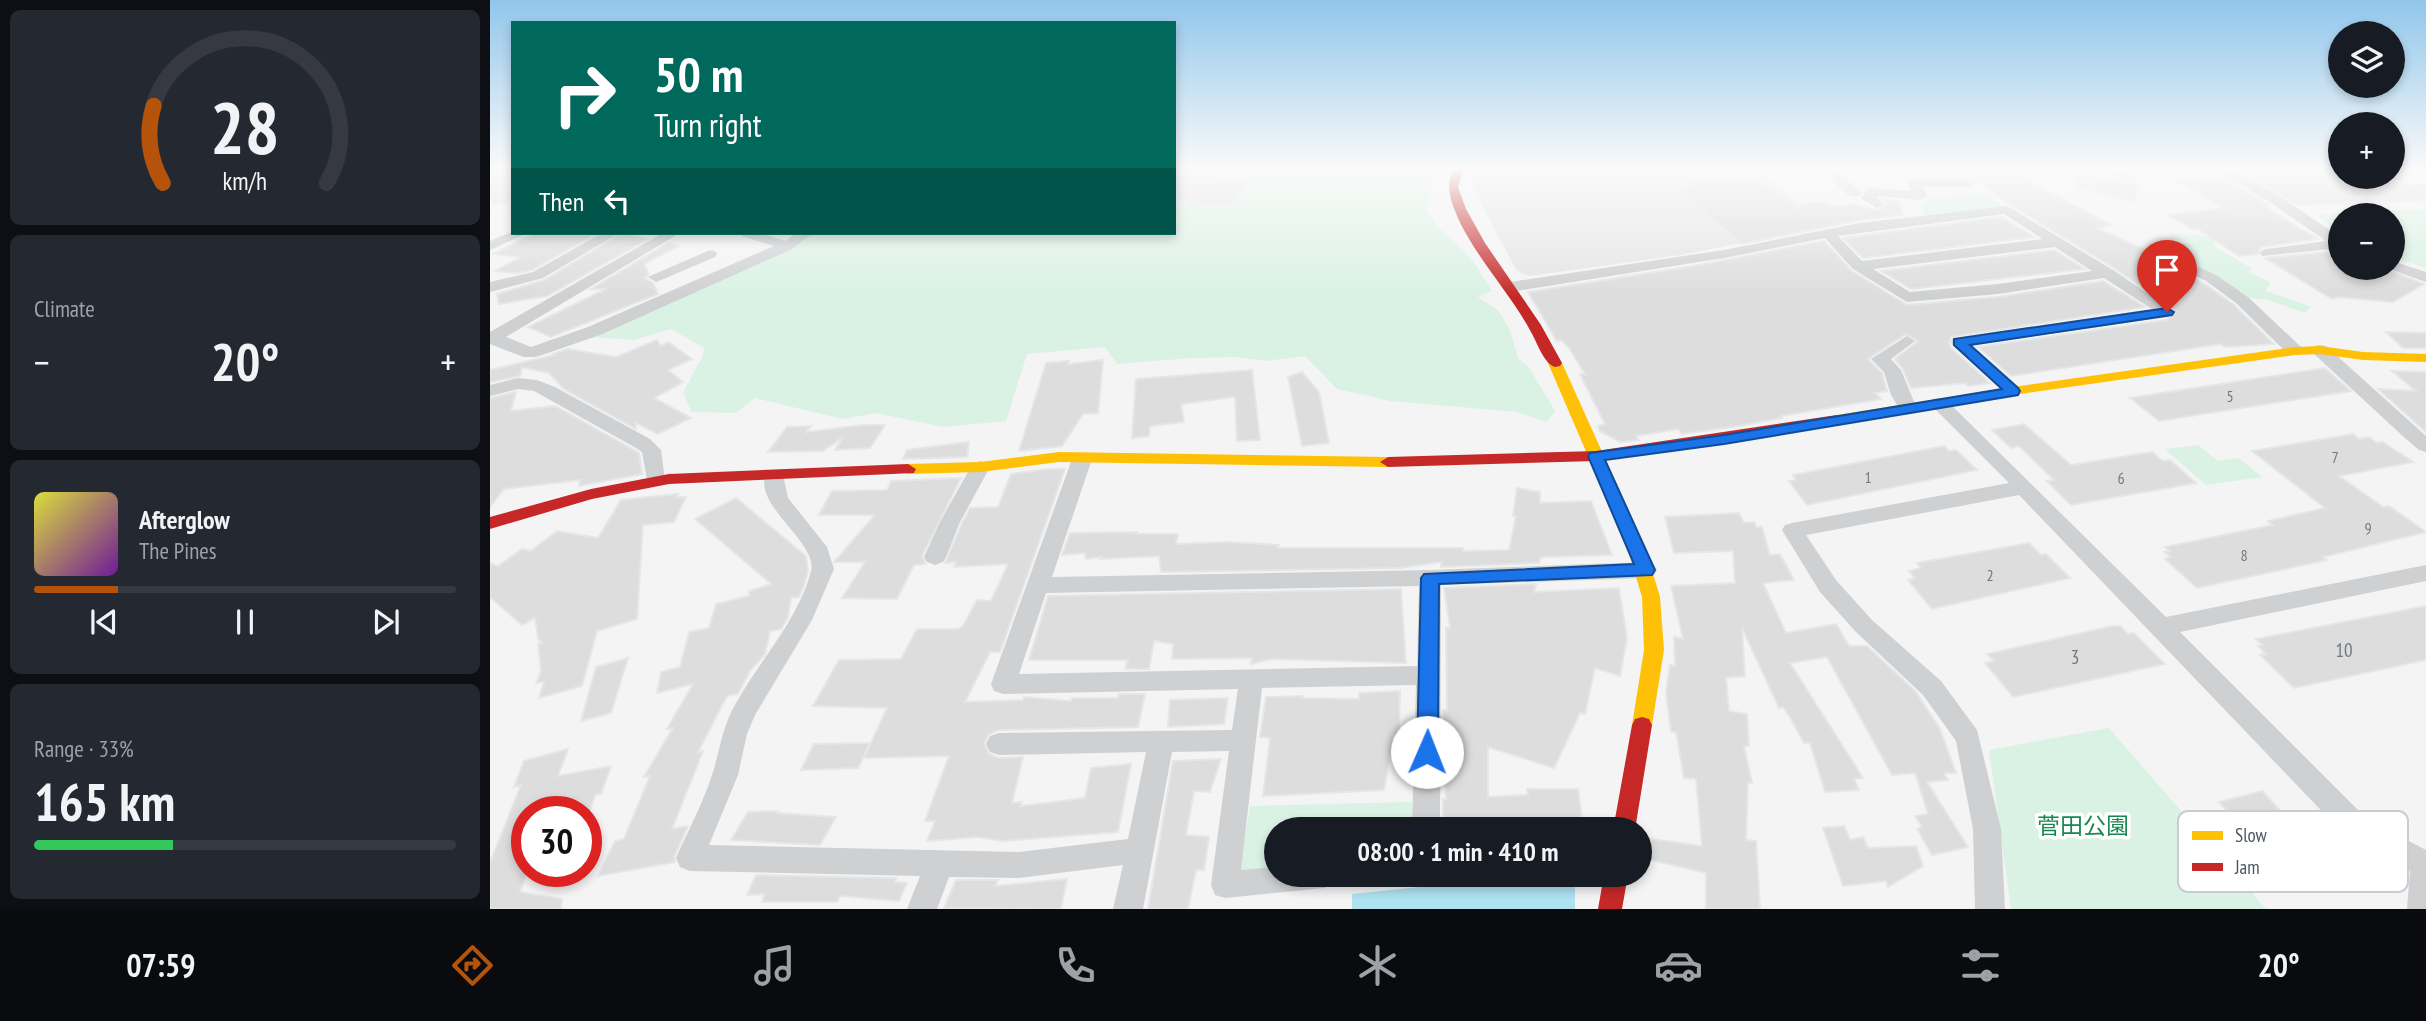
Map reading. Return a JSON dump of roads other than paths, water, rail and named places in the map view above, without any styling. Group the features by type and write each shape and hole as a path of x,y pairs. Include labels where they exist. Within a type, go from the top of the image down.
{"street":[{"path":"1462,211 1510,287 1560,374 1646,570 1656,626 1626,817"},
{"path":"1510,287 1724,254 1828,233 1996,211"},
{"path":"2009,211 2167,312 1959,342 2013,391"},
{"path":"2293,211 2328,236"},
{"path":"1828,233 1858,266 1907,297 1998,289 2108,273"},
{"path":"490,246 515,235"},
{"path":"490,287 538,275 608,235"},
{"path":"492,339 637,251 669,235"},
{"path":"753,235 787,246"},
{"path":"492,339 530,353 594,331 787,246 803,235"},
{"path":"1858,266 2058,242"},
{"path":"2267,253 2328,245"},
{"path":"2158,252 2211,278 2242,300 2295,351"},
{"path":"689,289 649,275 710,254"},
{"path":"2405,270 2426,277"},
{"path":"1907,341 1880,359 1892,367 1898,383 1898,398 1908,409"},
{"path":"2320,350 2377,400 2389,416 2426,446"},
{"path":"490,523 537,508 655,480 695,476 980,467 1027,459 1351,463 1596,456 1724,439 2013,391 2295,351 2320,350 2363,356 2426,358"},
{"path":"490,391 522,383 562,397 591,417 622,428 638,437 651,450 655,480"},
{"path":"1939,403 2025,487 2340,811"},
{"path":"1082,458 1003,684 1428,675"},
{"path":"935,556 980,467"},
{"path":"775,474 778,499 820,552 823,569 801,620 744,711 734,734 725,775 690,858 1019,865 1140,850"},
{"path":"1990,909 1987,829 1968,738 1932,688 1864,626 1828,586 1792,530 2025,487"},
{"path":"1038,585 1430,578 1646,570"},
{"path":"2162,627 2426,573"},
{"path":"1426,817 1430,578"},
{"path":"1251,678 1225,885 1264,881"},
{"path":"999,744 1244,740"},
{"path":"1128,909 1161,742"},
{"path":"2408,855 2425,864 2422,909"},
{"path":"922,909 940,862"},
{"path":"1610,909 1614,887"}],"water":[{"path":"1420,887 1575,887 1575,909 1352,909 1352,894"}],"park label":[{"name":"菅田公園","path":"2083,826"}]}
